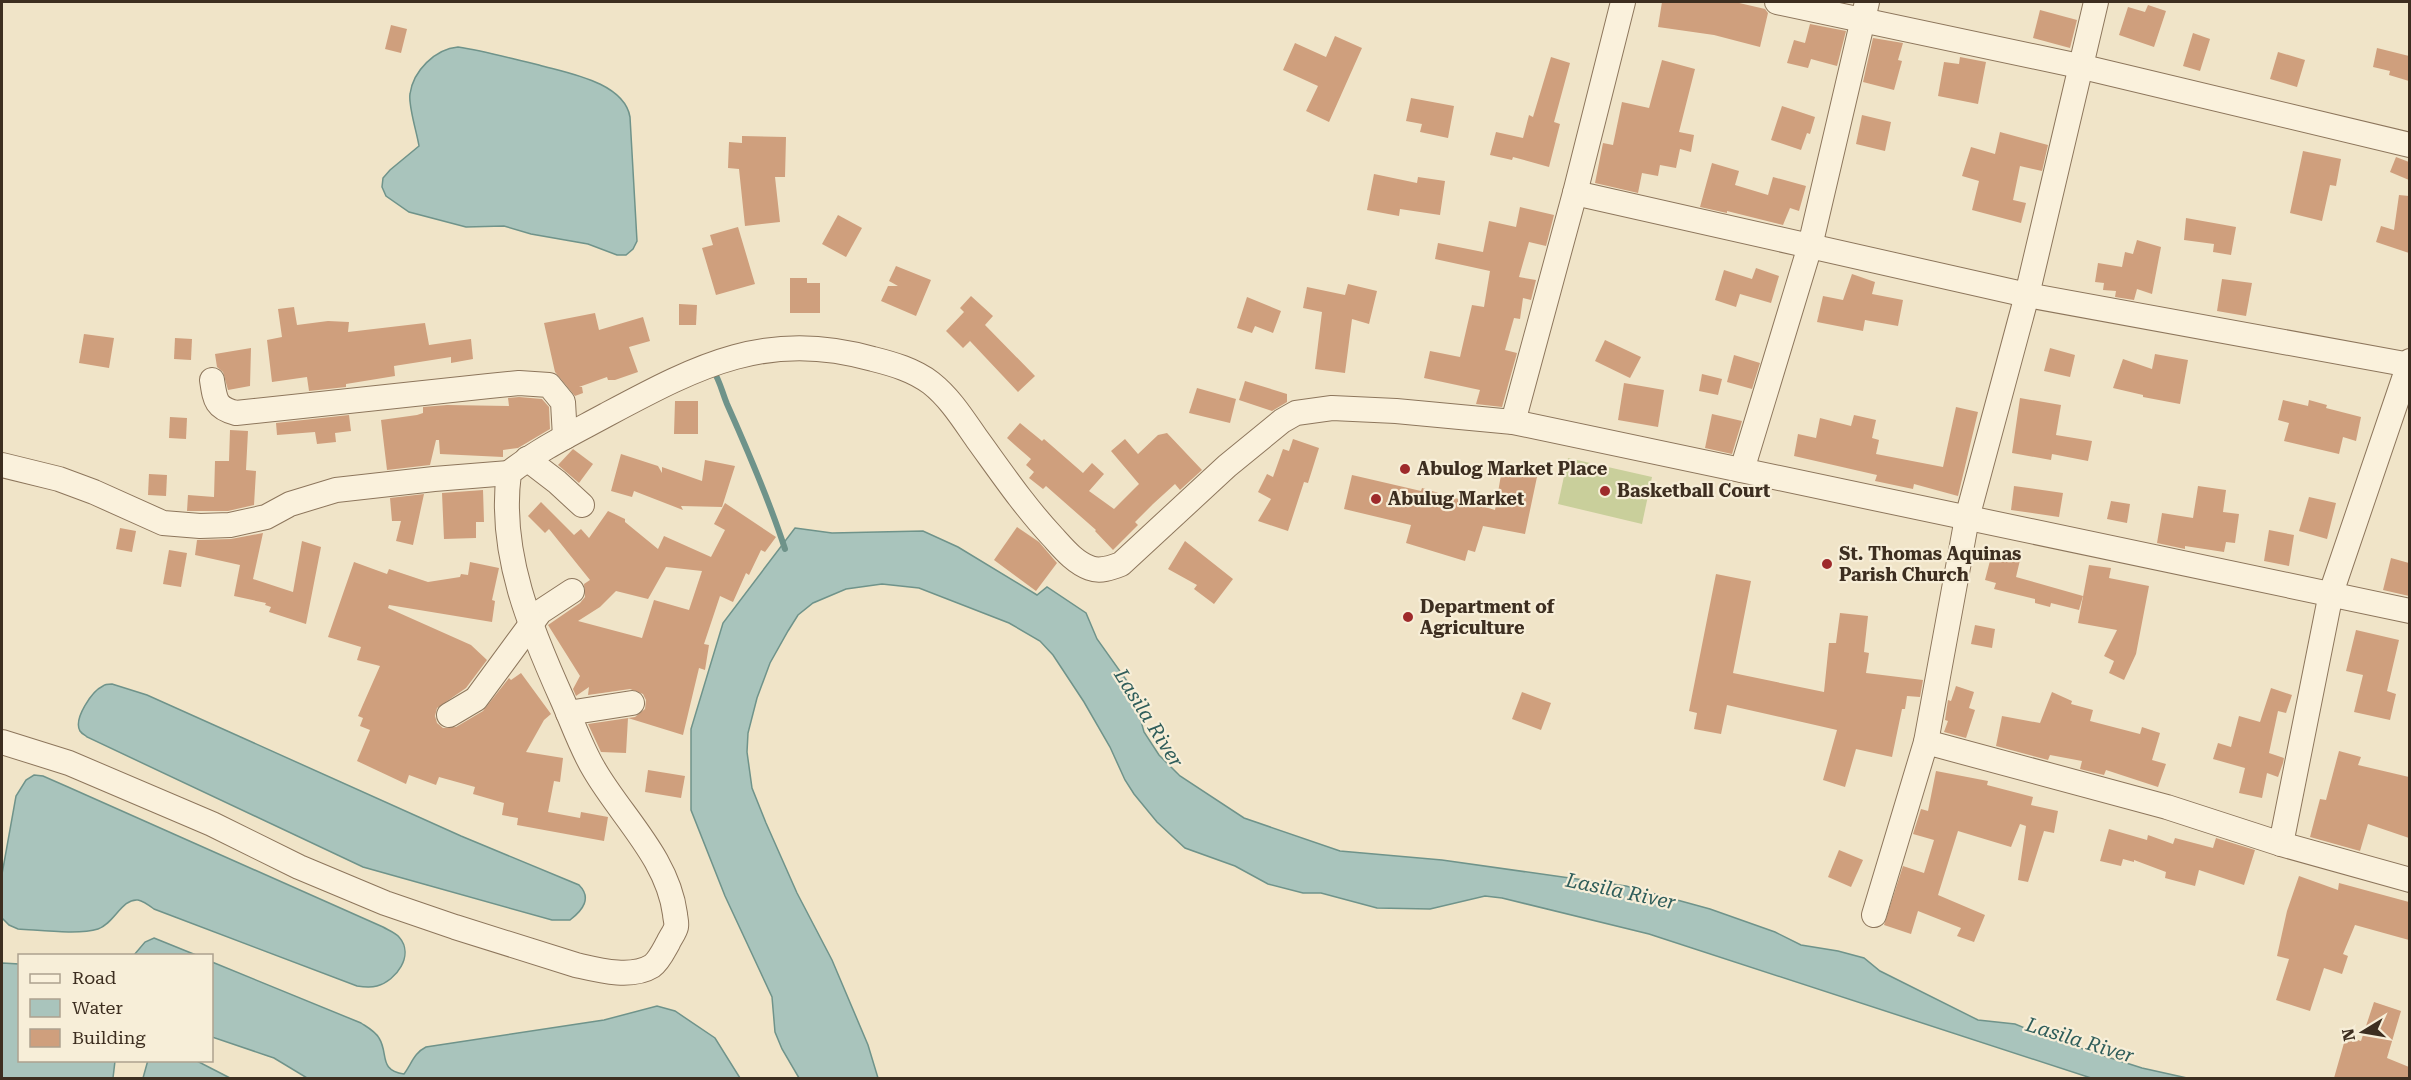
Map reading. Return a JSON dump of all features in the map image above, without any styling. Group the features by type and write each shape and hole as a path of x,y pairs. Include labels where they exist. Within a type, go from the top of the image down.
{"street":[{"path":"1513,422 1575,193 1623,2"},
{"path":"1777,2 1865,11 2079,66 2409,145"},
{"path":"1874,915 1926,742 1967,518 2027,295 2079,66 2096,2"},
{"path":"1742,470 1810,246 1865,11"},
{"path":"1575,193 2027,295 2409,364 2331,593 2281,844"},
{"path":"2,465 59,478 163,523 200,526 230,525 266,517 290,504 336,490 434,479 518,466 564,437 652,391 719,361 757,350 793,348 850,352 893,364 931,383 956,409 1035,517 1071,557 1090,568 1100,570 1120,564 1227,466 1282,421 1296,413 1310,409 1342,408 1513,422 2409,611"},
{"path":"212,380 219,406 225,411 236,413 519,383 549,385 563,402 564,437"},
{"path":"518,466 557,482 582,505"},
{"path":"2,742 69,763 212,824 347,887 422,916 576,965 602,971 637,970 653,965 663,952 676,926 673,902 664,876 651,853 594,770 530,624 517,580 508,535 506,498 518,466"},
{"path":"449,715 476,699 540,612 572,591"},
{"path":"568,713 632,703"},
{"path":"1926,742 2167,807 2281,844 2409,880"}],"green space":[{"name":"Basketball Court","path":"1568,458 1652,477 1642,524 1558,504"}],"water":[{"path":"458,47 579,76 606,87 626,105 630,117 637,241 626,255 617,255 588,244 531,234 504,226 466,227 409,212 386,196 382,187 383,178 419,146 411,112 412,85 420,70 433,57"},
{"name":"Lasila River","path":"795,528 832,533 923,531 958,547 1037,595 1047,587 1086,613 1097,639 1132,688 1144,732 1159,755 1180,776 1244,818 1340,851 1442,860 1626,886 1710,909 1775,932 1801,945 1864,958 1880,971 1978,1020 2015,1024 2142,1068 2187,1078 2091,1078 1649,934 1502,898 1485,896 1430,909 1377,908 1321,893 1303,893 1268,884 1235,866 1185,848 1157,822 1134,794 1084,702 1053,655 1040,641 1009,623 919,588 882,584 846,589 813,603 798,615 770,663 757,698 748,733 747,752 752,788 797,893 832,960 868,1045 878,1078 799,1078 775,1032 772,997 725,896 691,810 691,729 723,623"},
{"path":"112,684 147,695 461,836 579,885 585,895 584,904 570,920 552,920 363,867 87,737 80,731 81,713 89,699 99,689"},
{"path":"34,775 43,776 383,927 398,936 403,944 405,952 401,966 391,979 384,983 372,987 357,986 154,909 138,900 127,903 104,926 90,931 18,929 9,925 2,918 2,874 16,796 26,780"},
{"path":"154,938 194,954 135,954 145,942"},
{"path":"213,962 361,1023 379,1038 387,1065 396,1072 404,1074 416,1055 426,1047 604,1020 657,1006 675,1011 715,1038 740,1078 307,1078 274,1058 213,1037"},
{"path":"2,963 18,964 18,1062 115,1062 113,1078 2,1078"},
{"path":"147,1062 199,1062 230,1078 143,1078"}],"building":[{"path":"1662,2 1735,2 1765,9 1768,13 1760,47 1714,35 1658,27"},
{"path":"2148,5 2166,11 2154,47 2119,35 2128,7 2145,12"},
{"path":"2040,10 2077,20 2070,48 2033,38"},
{"path":"1810,24 1846,31 1837,66 1811,59 1808,68 1787,63 1794,40 1805,43"},
{"path":"391,25 407,29 401,53 385,49"},
{"path":"2193,33 2210,39 2200,71 2183,66"},
{"path":"1335,36 1362,48 1329,122 1306,111 1318,86 1283,70 1295,43 1326,57"},
{"path":"1873,38 1903,43 1898,60 1902,61 1894,90 1863,82"},
{"path":"2377,48 2409,56 2409,81 2389,75 2390,71 2373,67"},
{"path":"2278,52 2305,60 2297,87 2270,79"},
{"path":"1551,57 1570,63 1554,122 1560,124 1549,167 1513,157 1512,160 1490,155 1496,132 1523,138 1529,115 1533,117"},
{"path":"1960,57 1986,62 1978,104 1938,96 1944,62 1959,64"},
{"path":"1662,60 1695,69 1679,132 1694,135 1691,152 1680,149 1676,168 1660,165 1658,176 1642,173 1638,193 1595,183 1603,143 1613,145 1622,102 1649,108"},
{"path":"1411,98 1454,106 1448,138 1420,132 1422,124 1406,121"},
{"path":"1782,106 1815,117 1810,134 1807,133 1801,150 1771,140"},
{"path":"1862,115 1891,122 1885,151 1856,144"},
{"path":"2000,132 2048,145 2042,171 2020,166 2013,200 2026,203 2021,223 1972,210 1979,181 1962,176 1971,147 1995,154"},
{"path":"742,136 786,137 785,177 775,177 780,222 745,226 739,169 728,168 729,142 742,143"},
{"path":"2303,151 2341,159 2336,186 2330,185 2322,221 2290,213"},
{"path":"2396,157 2409,162 2409,180 2390,172"},
{"path":"1712,163 1739,171 1735,185 1768,195 1773,177 1806,186 1799,211 1790,208 1783,225 1727,211 1727,213 1700,207"},
{"path":"1374,174 1417,183 1418,177 1445,181 1440,215 1400,209 1399,216 1367,210"},
{"path":"2399,195 2409,196 2409,253 2376,242 2381,226 2394,230"},
{"path":"1520,207 1554,215 1546,246 1529,242 1519,277 1536,280 1531,300 1523,298 1520,319 1514,318 1505,350 1517,353 1502,407 1476,404 1480,390 1424,378 1430,351 1460,357 1472,305 1484,307 1490,271 1435,259 1438,243 1483,252 1489,221 1516,227"},
{"path":"838,215 862,228 846,257 822,244"},
{"path":"2186,218 2236,227 2231,255 2213,252 2214,244 2184,240"},
{"path":"738,227 755,284 716,295 702,248 713,245 710,235"},
{"path":"2137,240 2161,247 2152,294 2137,289 2134,300 2115,297 2116,291 2103,290 2104,283 2095,282 2098,263 2122,267 2125,252 2133,254"},
{"path":"896,266 931,280 916,316 881,301 888,286 898,286 889,281"},
{"path":"1756,268 1779,276 1771,303 1740,294 1736,307 1715,300 1724,270 1752,279"},
{"path":"1852,274 1875,282 1872,294 1903,300 1898,326 1865,320 1863,331 1817,322 1823,296 1843,300"},
{"path":"790,278 807,278 807,283 820,283 820,313 790,313"},
{"path":"2222,279 2252,283 2246,316 2217,311"},
{"path":"1348,284 1377,291 1369,324 1352,319 1345,373 1315,369 1322,312 1303,308 1307,287 1345,295"},
{"path":"971,296 993,316 985,325 1035,376 1018,392 970,341 963,348 946,331 964,312 960,308"},
{"path":"1247,297 1281,311 1273,333 1255,326 1252,333 1237,328"},
{"path":"679,304 697,305 696,325 679,325"},
{"path":"294,307 297,325 328,321 349,322 348,332 425,323 429,345 471,339 473,359 451,363 451,357 394,366 395,376 346,384 346,387 309,391 307,377 272,382 267,340 282,337 278,309"},
{"path":"595,313 599,330 643,317 650,341 629,347 638,372 615,380 608,380 607,377 579,387 582,387 583,393 575,396 555,372 544,323"},
{"path":"84,334 114,338 109,368 79,363"},
{"path":"175,338 192,339 191,360 174,359"},
{"path":"1605,340 1641,357 1630,378 1595,361"},
{"path":"251,348 250,386 228,390 223,372 217,367 215,354"},
{"path":"2050,348 2075,355 2070,377 2044,371"},
{"path":"2155,354 2188,360 2180,404 2113,388 2123,359 2152,369"},
{"path":"1734,355 1760,363 1752,389 1727,382"},
{"path":"1702,374 1722,379 1718,395 1699,391"},
{"path":"1245,381 1287,394 1287,402 1272,411 1239,400"},
{"path":"1624,383 1664,390 1658,427 1618,420"},
{"path":"1197,388 1236,399 1230,423 1189,413"},
{"path":"508,398 542,399 549,407 550,429 518,448 503,450 503,457 440,454 439,440 436,440 430,465 387,470 381,420 417,415 423,413 423,407 509,406"},
{"path":"2020,398 2061,405 2056,435 2092,441 2088,461 2052,454 2051,460 2012,453"},
{"path":"2283,400 2308,406 2309,400 2327,405 2326,408 2361,417 2356,441 2343,437 2339,454 2284,441 2289,423 2278,420"},
{"path":"675,401 698,401 698,434 674,434"},
{"path":"1956,407 1978,412 1958,496 1914,484 1913,489 1875,481 1877,475 1794,456 1798,434 1816,438 1820,418 1851,426 1854,415 1876,420 1872,438 1879,440 1876,454 1943,467"},
{"path":"1712,414 1742,421 1732,454 1705,448"},
{"path":"349,415 351,431 335,433 336,442 317,444 315,432 277,435 276,423"},
{"path":"170,417 187,418 186,439 169,438"},
{"path":"1020,423 1042,441 1044,439 1083,473 1092,463 1104,474 1089,491 1114,509 1139,484 1111,451 1125,439 1138,454 1158,435 1167,433 1202,470 1180,490 1175,484 1135,522 1138,525 1113,550 1096,530 1046,486 1043,489 1029,478 1034,472 1026,465 1031,459 1007,438"},
{"path":"230,430 248,431 246,470 256,471 254,505 228,511 187,511 188,495 214,497 215,461 229,461"},
{"path":"1293,439 1319,448 1308,483 1304,482 1288,531 1258,521 1271,499 1258,492 1267,474 1273,477 1283,449 1289,451"},
{"path":"573,449 593,464 579,483 558,465"},
{"path":"621,454 658,466 662,473 662,467 702,481 705,460 735,466 722,507 681,506 683,510 634,491 632,497 611,491"},
{"path":"1502,469 1537,477 1525,534 1483,526 1475,552 1468,550 1465,561 1406,543 1411,525 1344,509 1352,475 1421,491 1422,488 1495,510"},
{"path":"149,474 167,475 166,496 148,495"},
{"path":"2014,486 2063,493 2059,517 2011,510"},
{"path":"2198,486 2226,490 2223,512 2239,514 2235,543 2226,542 2224,552 2185,546 2185,549 2157,543 2162,513 2193,518"},
{"path":"483,490 484,522 476,522 476,538 444,539 442,493"},
{"path":"424,494 413,545 396,541 401,521 392,521 390,498"},
{"path":"2309,497 2336,503 2327,539 2299,531"},
{"path":"2111,501 2130,504 2127,523 2107,519"},
{"path":"541,502 574,535 581,529 589,538 608,511 625,519 625,522 658,549 664,536 711,557 725,530 714,524 725,503 776,537 765,552 761,550 749,575 746,573 733,602 720,596 704,644 709,645 705,670 699,668 683,735 628,718 635,717 645,709 646,700 643,694 630,689 588,695 589,687 576,696 573,689 580,676 548,625 580,603 585,597 584,584 590,580 549,529 545,533 528,516","holes":["666,567 702,571 689,610 654,600 642,638 578,621 600,607 616,591 648,599"]},
{"path":"1017,527 1039,542 1057,563 1036,591 994,560"},
{"path":"120,528 136,531 132,552 116,549"},
{"path":"2269,530 2294,535 2289,566 2264,561"},
{"path":"263,533 253,579 293,592 302,541 321,547 306,624 269,612 271,607 265,605 266,603 234,596 240,565 195,555 197,540 231,539"},
{"path":"1185,541 1233,579 1214,604 1194,589 1197,585 1168,569"},
{"path":"169,550 187,553 181,587 163,584"},
{"path":"1992,553 2020,560 2016,577 2083,596 2079,610 2051,603 2050,607 2035,603 2035,599 1994,589 1996,583 1985,580"},
{"path":"2391,558 2409,563 2409,596 2383,590"},
{"path":"354,562 387,574 389,569 428,582 460,577 461,574 468,575 470,562 499,568 492,600 495,601 492,622 389,605 388,608 471,645 487,660 466,688 437,708 435,716 437,723 443,728 456,727 483,711 509,678 511,680 521,673 551,714 544,720 526,752 563,758 560,782 554,781 548,812 580,818 581,812 608,817 604,841 517,825 518,818 502,815 504,803 473,794 475,787 439,777 436,785 409,775 406,784 357,761 370,730 360,726 363,718 358,716 380,666 357,660 361,647 328,637"},
{"path":"2089,565 2111,568 2109,578 2149,586 2136,654 2124,680 2109,673 2114,661 2104,656 2117,630 2078,623"},
{"path":"1716,574 1751,581 1733,673 1824,692 1829,643 1836,643 1840,613 1868,616 1864,652 1869,653 1866,673 1923,680 1920,697 1907,696 1892,757 1856,749 1845,787 1823,780 1837,730 1727,705 1721,734 1694,729 1697,713 1689,711"},
{"path":"1975,625 1995,629 1992,648 1971,644"},
{"path":"2356,630 2399,640 2387,691 2396,694 2390,720 2354,712 2363,675 2346,671"},
{"path":"1956,686 1974,692 1969,708 1975,710 1966,738 1944,732 1948,721 1945,720 1948,700 1951,701"},
{"path":"2271,688 2292,695 2286,713 2278,711 2269,753 2284,758 2283,763 2278,777 2267,773 2262,798 2239,793 2245,768 2213,759 2218,743 2231,747 2239,716 2260,722"},
{"path":"1522,692 1551,703 1541,730 1512,719"},
{"path":"2052,692 2072,701 2071,704 2093,710 2090,721 2140,734 2142,727 2160,733 2152,760 2166,764 2158,787 2106,770 2104,775 2080,769 2082,761 2050,755 2048,760 1996,746 2002,716 2040,723"},
{"path":"628,718 626,753 601,752 588,724"},
{"path":"2339,751 2361,757 2358,765 2409,777 2409,838 2368,824 2360,851 2310,837 2320,799 2326,800"},
{"path":"648,770 685,776 681,798 645,792"},
{"path":"1936,771 1988,781 1987,785 2033,797 2031,805 2058,811 2054,833 2044,831 2028,882 2018,880 2026,826 2020,824 2011,847 1958,831 1938,895 1985,915 1974,942 1957,936 1961,928 1918,911 1911,934 1884,925 1903,866 1924,873 1934,840 1913,834 1921,809 1928,811"},
{"path":"2109,829 2147,840 2148,835 2173,844 2175,838 2213,848 2216,838 2255,850 2244,885 2199,870 2195,886 2165,878 2166,872 2134,860 2134,862 2123,859 2121,866 2100,861"},
{"path":"1839,850 1863,860 1851,887 1828,877"},
{"path":"2299,876 2338,890 2339,883 2409,902 2409,940 2355,925 2343,954 2348,956 2342,974 2324,968 2310,1011 2276,1000 2289,959 2277,956 2287,911"},
{"path":"2374,1002 2401,1011 2387,1058 2409,1067 2409,1078 2334,1078 2346,1036 2361,1041"}],"waterway":[{"path":"713,370 758,476 785,549"}],"place":[{"name":"Abulog Market Place","path":"1405,469"},
{"name":"Basketball Court","path":"1605,491"},
{"name":"Abulug Market","path":"1376,499"},
{"name":"St. Thomas Aquinas Parish Church","path":"1827,564"},
{"name":"Department of Agriculture","path":"1408,617"}]}
